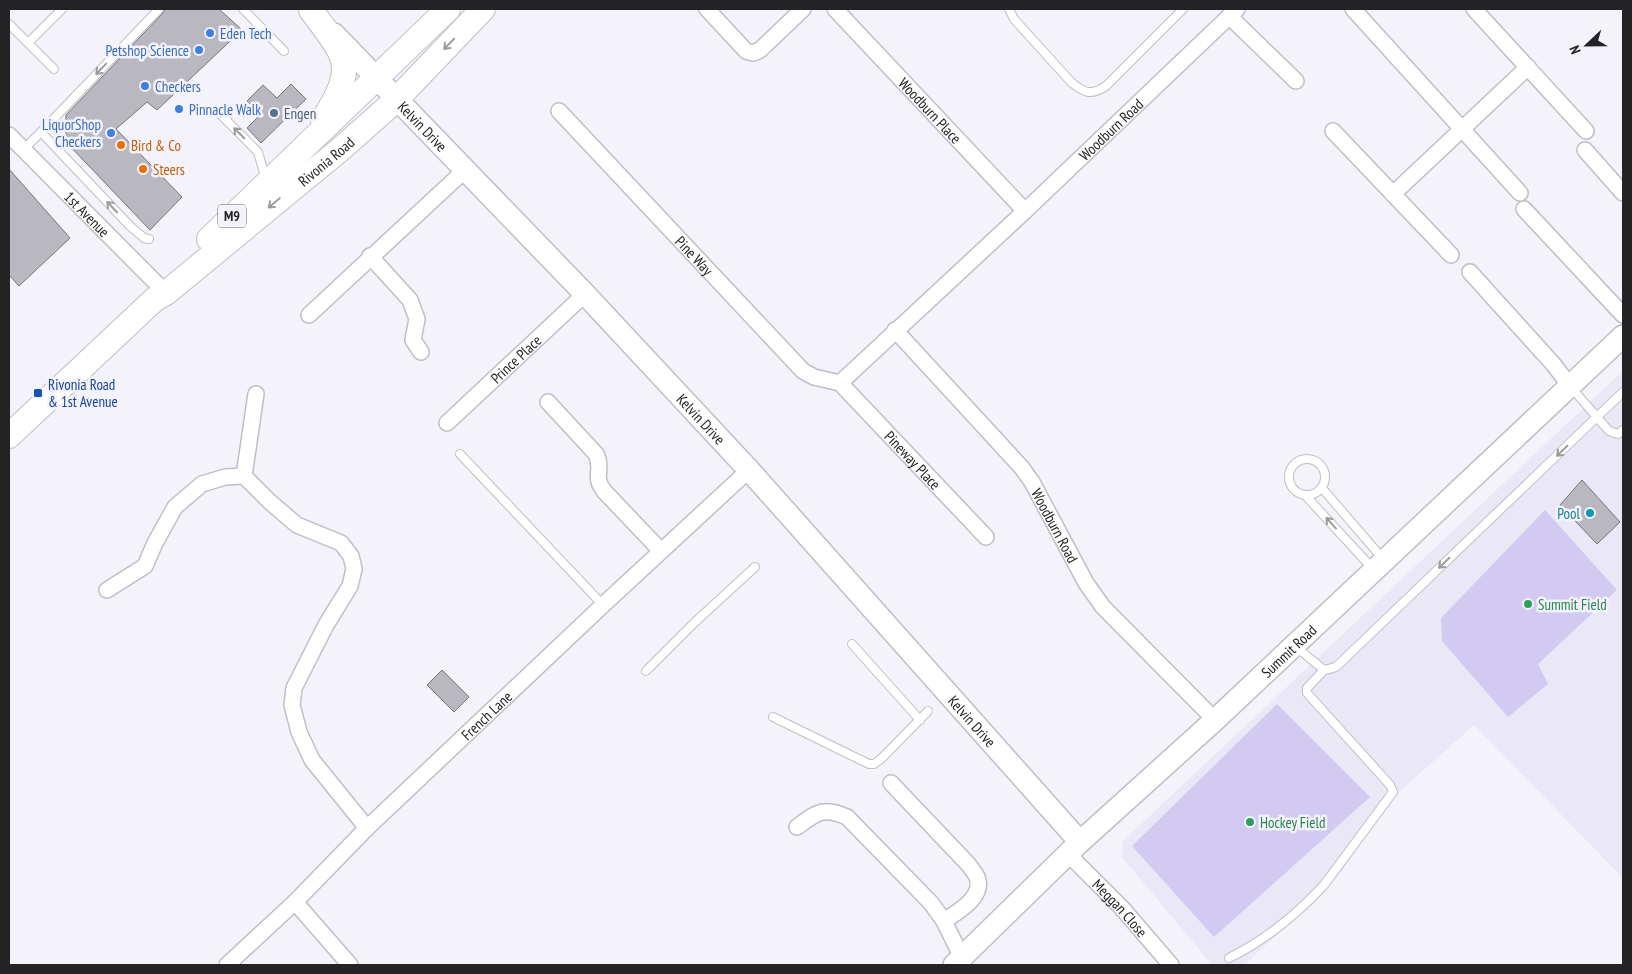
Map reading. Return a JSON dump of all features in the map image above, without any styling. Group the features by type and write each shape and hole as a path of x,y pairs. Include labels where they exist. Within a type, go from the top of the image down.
{"main road":[{"name":"Kelvin Drive","path":"310,9 585,294 749,470 1074,848"},
{"path":"306,147 334,102 345,70 339,48 310,9"},
{"name":"Rivonia Road","path":"161,293 213,235 448,9"},
{"name":"Rivonia Road","path":"9,436 161,293 342,148 396,100 483,9"},
{"name":"Summit Road","path":"958,961 1074,848 1215,720 1623,336"}],"street":[{"path":"707,9 741,47 753,53 760,50 803,9"},
{"name":"Woodburn Place","path":"835,9 1024,211"},
{"path":"1352,9 1520,193"},
{"path":"1474,9 1586,131"},
{"path":"1233,12 1296,81"},
{"name":"Woodburn Road","path":"840,383 1233,12"},
{"path":"1393,194 1528,67"},
{"name":"Pine Way","path":"559,111 803,371 814,377 840,383"},
{"path":"1333,131 1451,255"},
{"name":"1st Avenue","path":"9,135 161,293"},
{"path":"1585,150 1623,193"},
{"path":"309,315 370,256 465,170"},
{"path":"1524,209 1623,316"},
{"path":"370,256 410,300 417,319 413,340 421,352"},
{"path":"1470,272 1554,365 1570,386"},
{"name":"Prince Place","path":"447,424 585,294"},
{"name":"Woodburn Road","path":"895,330 1022,468 1032,482 1086,582 1103,607 1215,720"},
{"name":"Pineway Place","path":"840,383 986,536"},
{"path":"244,476 256,394"},
{"path":"548,402 596,454 600,464 597,478 599,485 661,552"},
{"name":"French Lane","path":"227,965 295,902 367,828 749,470"},
{"path":"107,590 145,566 155,542 175,507 202,484 225,477 244,476 297,525 341,543 350,556 354,569 350,586 326,625 294,688 292,705 299,732 312,760 367,828"},
{"path":"891,783 968,864 978,878 977,891 972,900 944,921"},
{"path":"797,827 815,814 825,811 835,812 847,817 931,903 944,921 958,961"},
{"name":"Meggan Close","path":"1074,848 1171,965"},
{"path":"295,902 350,965"}],"lane":[{"path":"28,43 62,9"},
{"path":"24,149 159,9"},
{"path":"243,9 284,51"},
{"path":"1009,9 1014,19 1071,82 1078,88 1092,93 1106,86 1182,9"},
{"path":"9,24 54,69"},
{"path":"220,114 258,152 267,182"},
{"path":"41,132 130,226 144,238 148,239"},
{"path":"1570,386 1609,431 1618,434 1623,430"},
{"path":"1229,958 1246,950 1268,935 1314,896 1393,792 1390,785 1307,692 1307,688 1324,670 1337,666 1623,392"},
{"path":"460,454 603,605"},
{"path":"1305,495 1312,495 1322,488 1326,476 1321,464 1310,458 1298,461 1290,471 1289,478 1294,489 1305,495 1379,566"},
{"path":"1322,488 1379,566"},
{"path":"646,671 694,623 755,567"},
{"path":"852,644 920,720"},
{"path":"1294,646 1324,670"},
{"path":"772,717 869,764 878,762 928,711"}],"shaded area":[{"path":"1623,371 1623,878 1474,725 1399,792 1334,881 1244,965 1212,965 1122,857 1123,841"},
{"name":"Summit Field","path":"1545,510 1617,590 1538,664 1548,684 1508,717 1442,641 1441,618"},
{"name":"Hockey Field","path":"1277,704 1370,797 1214,937 1132,846"}],"building":[{"path":"165,9 219,9 242,30 157,110 147,102 116,129 182,197 150,230 66,142 66,115"},
{"path":"291,84 306,99 261,143 247,128 261,114 247,101 263,85 277,98"},
{"path":"9,169 70,238 19,286 9,275"},
{"name":"Pool","path":"1582,480 1620,522 1597,544 1560,505"},
{"path":"442,670 469,697 454,712 427,685"}],"place":[{"name":"Eden Tech","path":"210,33"},
{"name":"Petshop Science","path":"199,50"},
{"name":"Checkers","path":"145,86"},
{"name":"Pinnacle Walk","path":"179,109"},
{"name":"Engen","path":"274,113"},
{"name":"LiquorShop Checkers","path":"111,133"},
{"name":"Bird & Co","path":"121,145"},
{"name":"Steers","path":"143,169"},
{"name":"Rivonia Road & 1st Avenue","path":"38,393"},
{"name":"Pool","path":"1590,513"},
{"name":"Summit Field","path":"1528,604"},
{"name":"Hockey Field","path":"1250,822"}]}
